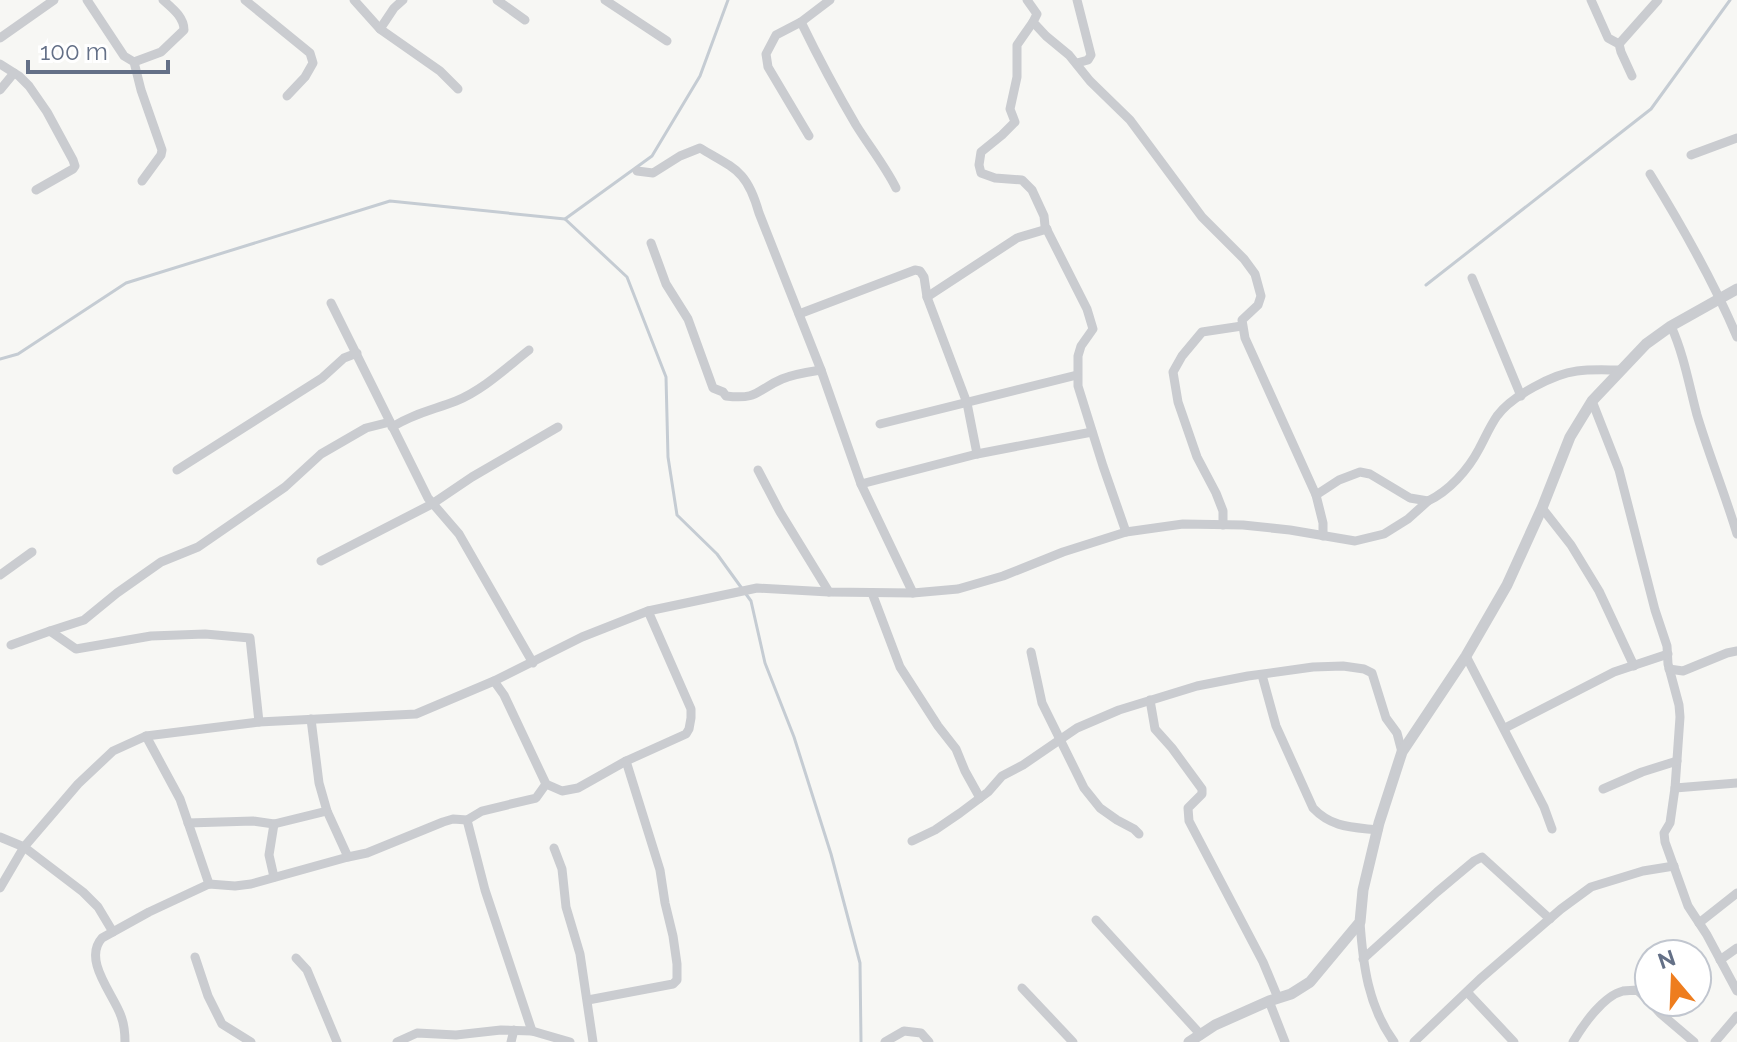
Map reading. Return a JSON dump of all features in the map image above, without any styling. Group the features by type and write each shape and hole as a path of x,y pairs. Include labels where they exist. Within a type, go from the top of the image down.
{"street":[{"path":"0,38 54,0"},
{"path":"87,0 124,56 134,62 162,150 142,181"},
{"path":"134,62 161,52 184,30 180,17 163,0"},
{"path":"245,0 310,53 313,63 287,96"},
{"path":"354,0 380,29 440,71 458,89"},
{"path":"380,29 403,0"},
{"path":"497,0 525,20"},
{"path":"605,0 667,41"},
{"path":"809,136 768,67 766,54 776,35 801,22 830,0"},
{"path":"1027,0 1037,14 1017,45 1017,77 1010,109 1015,122 981,152 979,165 981,173 995,178 1022,180 1032,190 1047,229 1087,309 1093,329 1081,346 1077,375 1092,432 1126,532"},
{"path":"1077,0 1091,55 1088,60 1077,63"},
{"path":"1591,0 1608,38 1619,44 1632,76"},
{"path":"1619,44 1658,0"},
{"path":"801,22 832,86 896,188"},
{"path":"1033,22 1077,63 1090,81 1130,120 1202,217 1238,251 1255,274 1261,296 1258,305 1242,320 1245,338 1316,495 1323,536"},
{"path":"0,64 29,86 47,112 75,166 36,190"},
{"path":"0,90 14,73"},
{"path":"1691,155 1737,138"},
{"path":"637,171 653,173 700,148 737,170 753,189 759,213 821,370 861,484 913,593"},
{"path":"1650,174 1720,297 1737,337"},
{"path":"927,297 1017,238 1047,229"},
{"path":"651,243 666,284 688,319 713,388 726,396 750,397 783,379 821,370"},
{"path":"799,314 915,270 920,271 967,403 977,454"},
{"path":"1472,278 1521,396"},
{"path":"1394,1042 1375,1009 1369,990 1360,922 1363,890 1402,752 1466,656 1507,585 1570,437 1592,401 1646,344 1671,326 1737,289"},
{"path":"331,303 432,504 459,534 533,663"},
{"path":"1223,525 1223,511 1197,457 1178,402 1173,372 1202,332 1242,326"},
{"path":"1671,326 1737,534"},
{"path":"11,645 84,620 161,562 198,547 273,496 321,454 375,425 391,424 458,400 529,350"},
{"path":"177,470 322,378 344,358 357,353"},
{"path":"0,888 24,847 78,784 113,751 146,736 259,722 416,714 533,663 582,637 648,611 757,588 872,593 958,589 1126,532 1183,524 1290,530 1355,541 1384,534 1440,495 1459,477 1471,463 1498,414 1521,396 1549,379 1577,371 1621,370"},
{"path":"880,424 1077,375"},
{"path":"1592,401 1619,470 1667,646 1669,669 1679,705 1675,788 1670,823 1664,833 1665,842 1682,894 1737,991"},
{"path":"321,561 432,504 558,427"},
{"path":"861,484 977,454 1092,432"},
{"path":"758,470 829,592"},
{"path":"1316,495 1339,480 1360,472 1370,474 1410,498 1428,501"},
{"path":"1726,496 1737,493"},
{"path":"1542,508 1571,545 1599,591 1634,666"},
{"path":"0,575 32,552"},
{"path":"872,593 900,667 956,749 980,798"},
{"path":"494,681 504,695 546,784 570,791 686,734 689,729 691,718 687,698 648,611"},
{"path":"50,631 76,649 151,636 205,634 250,638 259,722"},
{"path":"1669,669 1683,671 1737,651"},
{"path":"1031,652 1042,703 1084,788 1100,808 1139,834"},
{"path":"1505,728 1614,672 1668,654"},
{"path":"1466,656 1505,728 1552,829"},
{"path":"912,841 935,830 980,798 1002,776 1093,720 1197,686 1313,667 1343,666 1369,670 1386,718 1397,733 1402,752"},
{"path":"1262,675 1276,726 1313,808 1334,824 1378,830"},
{"path":"1150,700 1155,729 1202,789 1202,794 1188,808 1189,821 1263,962 1285,1042"},
{"path":"311,719 319,783 327,811 348,857"},
{"path":"146,736 180,799 209,884"},
{"path":"588,1000 673,984 677,980 673,936 660,870 626,761"},
{"path":"1603,789 1677,761"},
{"path":"1675,788 1737,783"},
{"path":"125,1042 122,1019 103,983 96,960 97,943 113,932 209,884 251,884 367,853 453,819 467,820 482,811 536,798 546,784"},
{"path":"188,823 253,821 274,824 327,811"},
{"path":"467,820 485,890 532,1031"},
{"path":"274,824 269,855 274,877"},
{"path":"0,837 24,847 91,898 113,932"},
{"path":"554,848 562,869 566,907 580,954 593,1042"},
{"path":"1363,959 1479,857 1484,857 1550,919"},
{"path":"1414,1042 1550,919 1591,887 1623,876 1674,866"},
{"path":"1699,923 1737,893"},
{"path":"1096,920 1201,1035"},
{"path":"1189,1042 1215,1025 1291,994 1310,982 1360,922"},
{"path":"1720,960 1737,948"},
{"path":"195,957 208,996 222,1024 251,1042"},
{"path":"296,958 307,970 335,1042"},
{"path":"1022,988 1073,1042"},
{"path":"1573,1042 1606,1002 1622,991 1633,990"},
{"path":"1467,992 1514,1042"},
{"path":"1715,1042 1737,1016"},
{"path":"1666,1018 1694,1042"},
{"path":"511,1042 514,1030"},
{"path":"397,1042 417,1033 456,1035 514,1030 532,1031 570,1042"},
{"path":"885,1042 904,1031 921,1033 929,1042"}],"waterway":[{"path":"0,359 18,354 126,283 390,201 565,219 652,156 700,76 728,0"},
{"path":"1426,285 1651,109 1730,0"},
{"path":"565,219 627,277 666,377 668,457 677,515 717,554 751,601 765,663 794,737 831,854 860,963 861,1042"}]}
